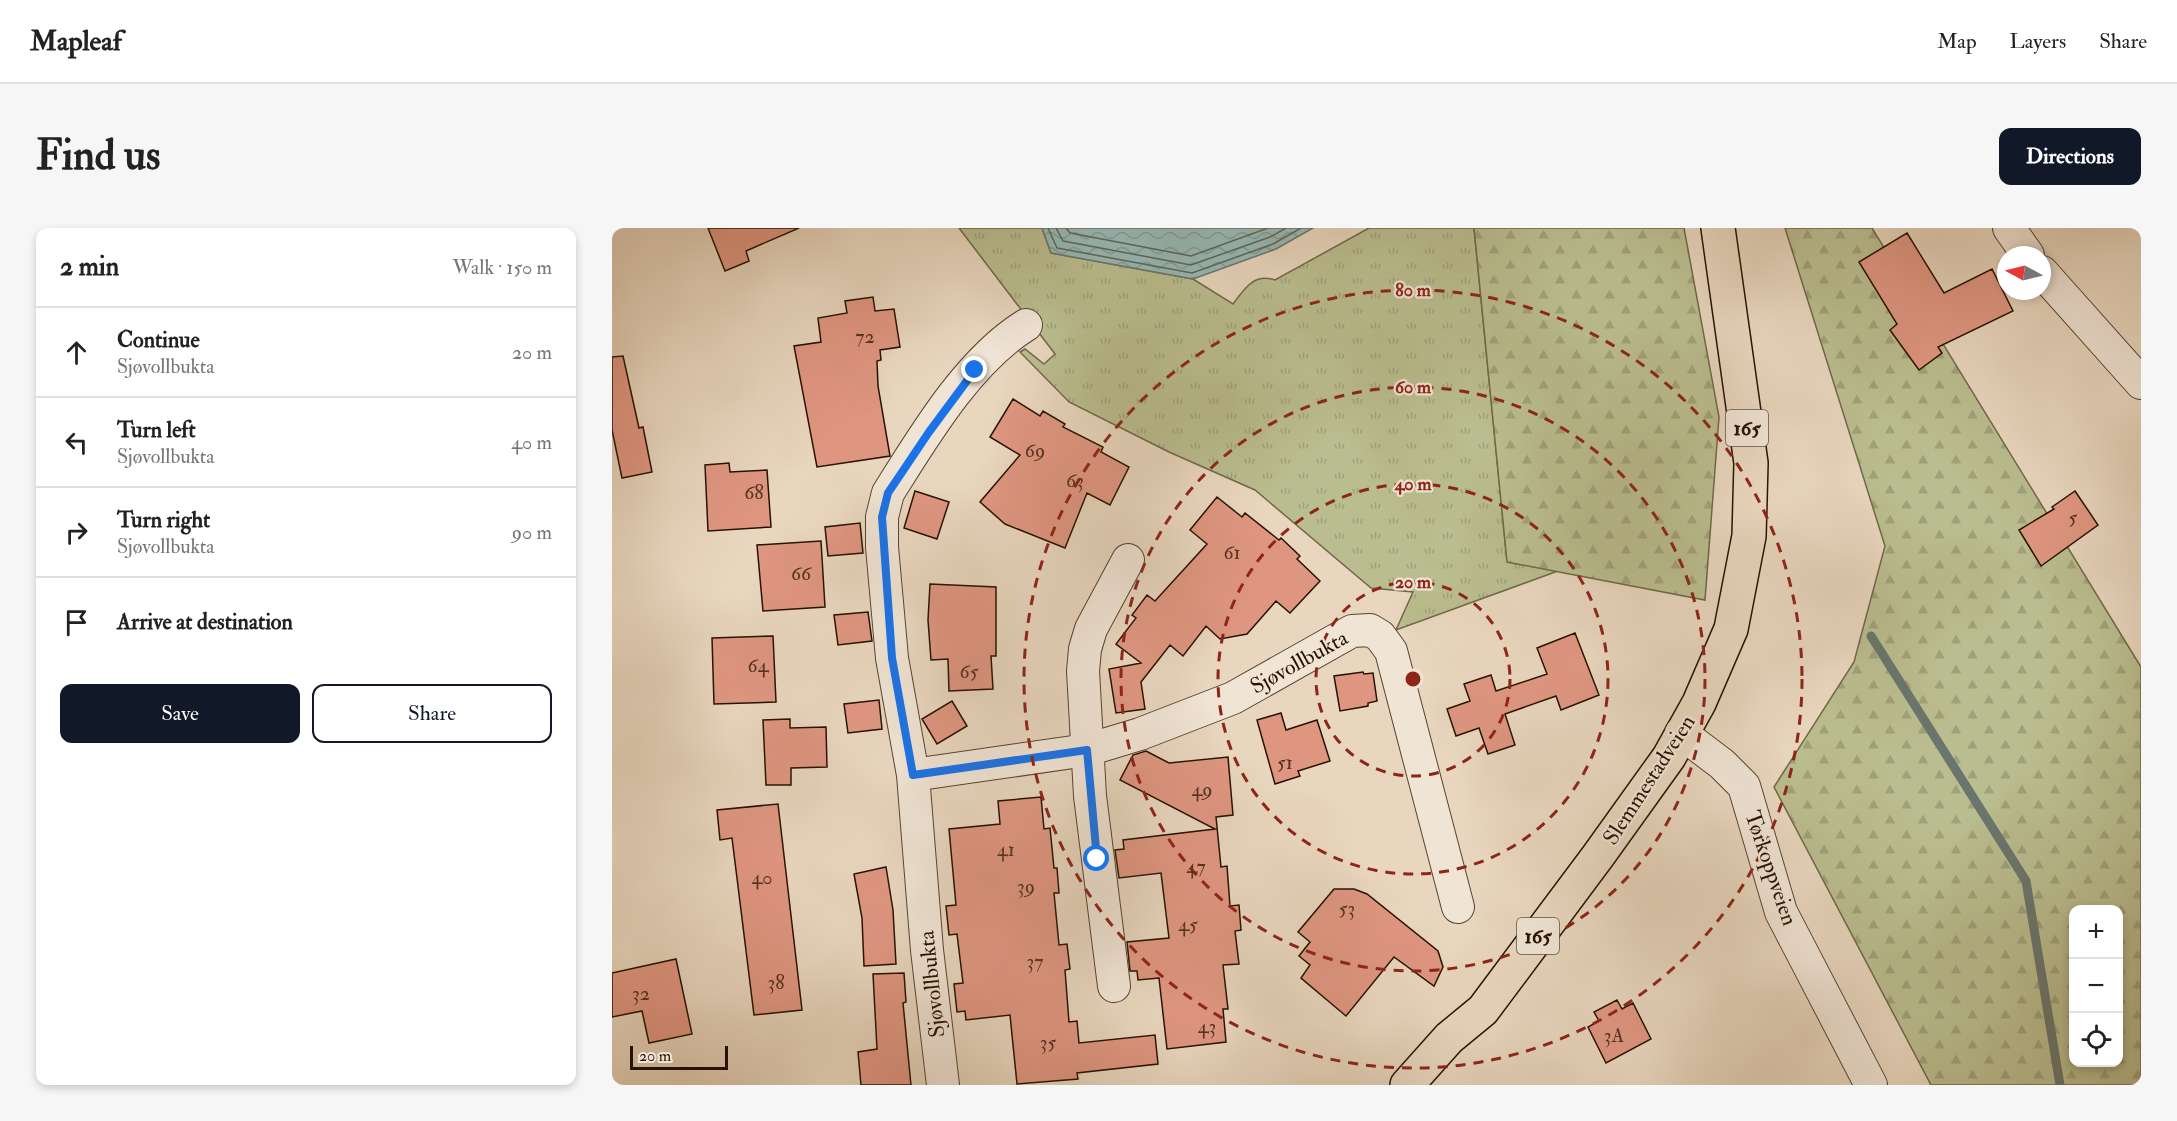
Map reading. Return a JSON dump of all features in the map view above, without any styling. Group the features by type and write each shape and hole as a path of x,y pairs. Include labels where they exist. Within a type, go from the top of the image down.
{"main road":[{"name":"Slemmestadveien","path":"1437,1085 1463,1047 1478,1014 1598,856 1669,757 1718,663 1731,629 1749,536 1751,463 1718,228"},
{"name":"Slemmestadveien","path":"1407,1085 1449,1038 1478,1014"}],"street":[{"path":"2009,228 2022,246"},
{"path":"2051,282 2141,384"},
{"name":"Sjøvollbukta","path":"944,1085 927,950 913,775 892,658 882,547 882,517 885,503 908,462 975,370 1005,339 1026,325"},
{"path":"1114,986 1097,859 1087,750 1085,649 1091,629 1128,560"},
{"name":"Sjøvollbukta","path":"913,775 1087,750 1140,734 1233,698 1344,633 1370,630 1380,636 1391,651 1458,907"},
{"name":"Tørkoppveien","path":"1681,733 1722,764 1744,786 1781,912 1871,1085"}],"green space":[{"path":"959,228 1042,228 1051,253 1193,279 1233,304 1256,280 1268,278 1275,280 1369,228 1474,228 1507,561 1558,571 1396,630 1413,592 1371,588 1255,490 1169,452 1069,402 1020,352 1025,349 1044,364 1055,354"},
{"path":"1474,228 1684,228 1719,417 1705,600 1507,562"},
{"path":"1785,228 1872,228 2141,667 2141,1085 1931,1085 1774,787 1854,662 1885,546"}],"water":[{"path":"1042,228 1313,228 1276,249 1193,279 1051,253"}],"building":[{"path":"708,228 799,228 746,251 749,261 725,271"},
{"path":"1907,233 1944,293 1992,269 1997,279 1997,300 2008,300 2013,311 1938,347 1942,353 1919,370 1890,330 1897,324 1859,262"},
{"path":"873,297 875,311 894,309 900,347 880,350 881,360 877,361 878,386 890,456 817,467 794,346 821,342 818,318 847,313 845,301"},
{"path":"623,356 639,428 643,427 652,472 622,478 612,430 612,357"},
{"path":"1013,399 1040,416 1043,411 1065,424 1063,427 1103,447 1101,452 1129,467 1110,505 1087,493 1065,548 1005,524 980,502 1020,455 990,437"},
{"path":"729,463 730,472 767,470 771,527 708,531 705,465"},
{"path":"915,491 949,502 937,539 904,528"},
{"path":"2075,491 2098,525 2041,566 2019,530 2054,509 2052,507"},
{"path":"1217,497 1242,517 1245,513 1279,540 1281,538 1300,556 1297,559 1320,581 1290,613 1276,601 1247,634 1220,639 1206,626 1183,656 1170,645 1141,682 1145,709 1116,713 1109,669 1141,663 1116,644 1136,618 1132,615 1147,595 1155,601 1207,544 1190,530"},
{"path":"860,523 863,553 828,556 825,527"},
{"path":"821,541 825,607 763,611 757,545"},
{"path":"930,584 996,587 996,656 991,656 993,689 949,691 948,659 931,660 928,620"},
{"path":"868,612 872,641 838,645 834,615"},
{"path":"1575,633 1599,695 1561,710 1556,696 1505,714 1515,745 1488,754 1479,728 1456,736 1447,709 1470,701 1464,684 1491,675 1496,691 1547,674 1537,648"},
{"path":"773,636 776,702 714,704 712,638"},
{"path":"1363,672 1364,674 1373,673 1377,701 1368,703 1368,706 1340,711 1334,676"},
{"path":"879,700 882,729 848,733 844,704"},
{"path":"952,701 967,726 937,744 922,719"},
{"path":"1281,713 1286,730 1317,720 1330,761 1298,771 1300,776 1275,784 1257,720"},
{"path":"790,719 790,728 826,727 827,767 791,768 791,785 766,785 763,720"},
{"path":"1146,751 1169,763 1228,757 1233,815 1216,817 1221,867 1227,866 1230,906 1239,905 1241,930 1235,931 1239,964 1223,965 1228,1009 1223,1009 1226,1042 1167,1049 1159,978 1138,980 1137,971 1130,971 1127,942 1169,938 1161,873 1119,878 1115,850 1124,849 1123,840 1215,829 1120,780 1133,755"},
{"path":"1041,797 1044,829 1050,828 1054,868 1057,868 1059,893 1054,893 1059,945 1067,944 1070,969 1065,970 1069,1022 1077,1021 1079,1043 1155,1035 1158,1064 1077,1073 1078,1079 1017,1084 1010,1015 966,1020 965,1011 957,1012 954,984 963,983 957,934 949,935 946,906 956,905 949,829 1000,824 998,801"},
{"path":"778,804 802,1010 754,1015 732,838 720,840 717,810"},
{"path":"886,867 893,910 896,964 864,966 862,918 854,874"},
{"path":"1334,889 1354,889 1367,894 1438,951 1443,967 1434,986 1394,957 1346,1016 1301,978 1310,965 1299,956 1310,942 1298,932"},
{"path":"676,959 692,1034 649,1043 642,1011 612,1017 612,973"},
{"path":"904,973 906,1002 903,1003 911,1085 861,1085 858,1052 877,1049 873,974"},
{"path":"1617,1000 1622,1009 1633,1003 1651,1039 1606,1063 1588,1027 1599,1021 1594,1012"}],"waterway":[{"path":"1871,636 2026,881 2060,1085"}],"route":[{"path":"975,370 888,493 882,517 882,547 892,658 913,775 1087,750 1097,859"}]}
